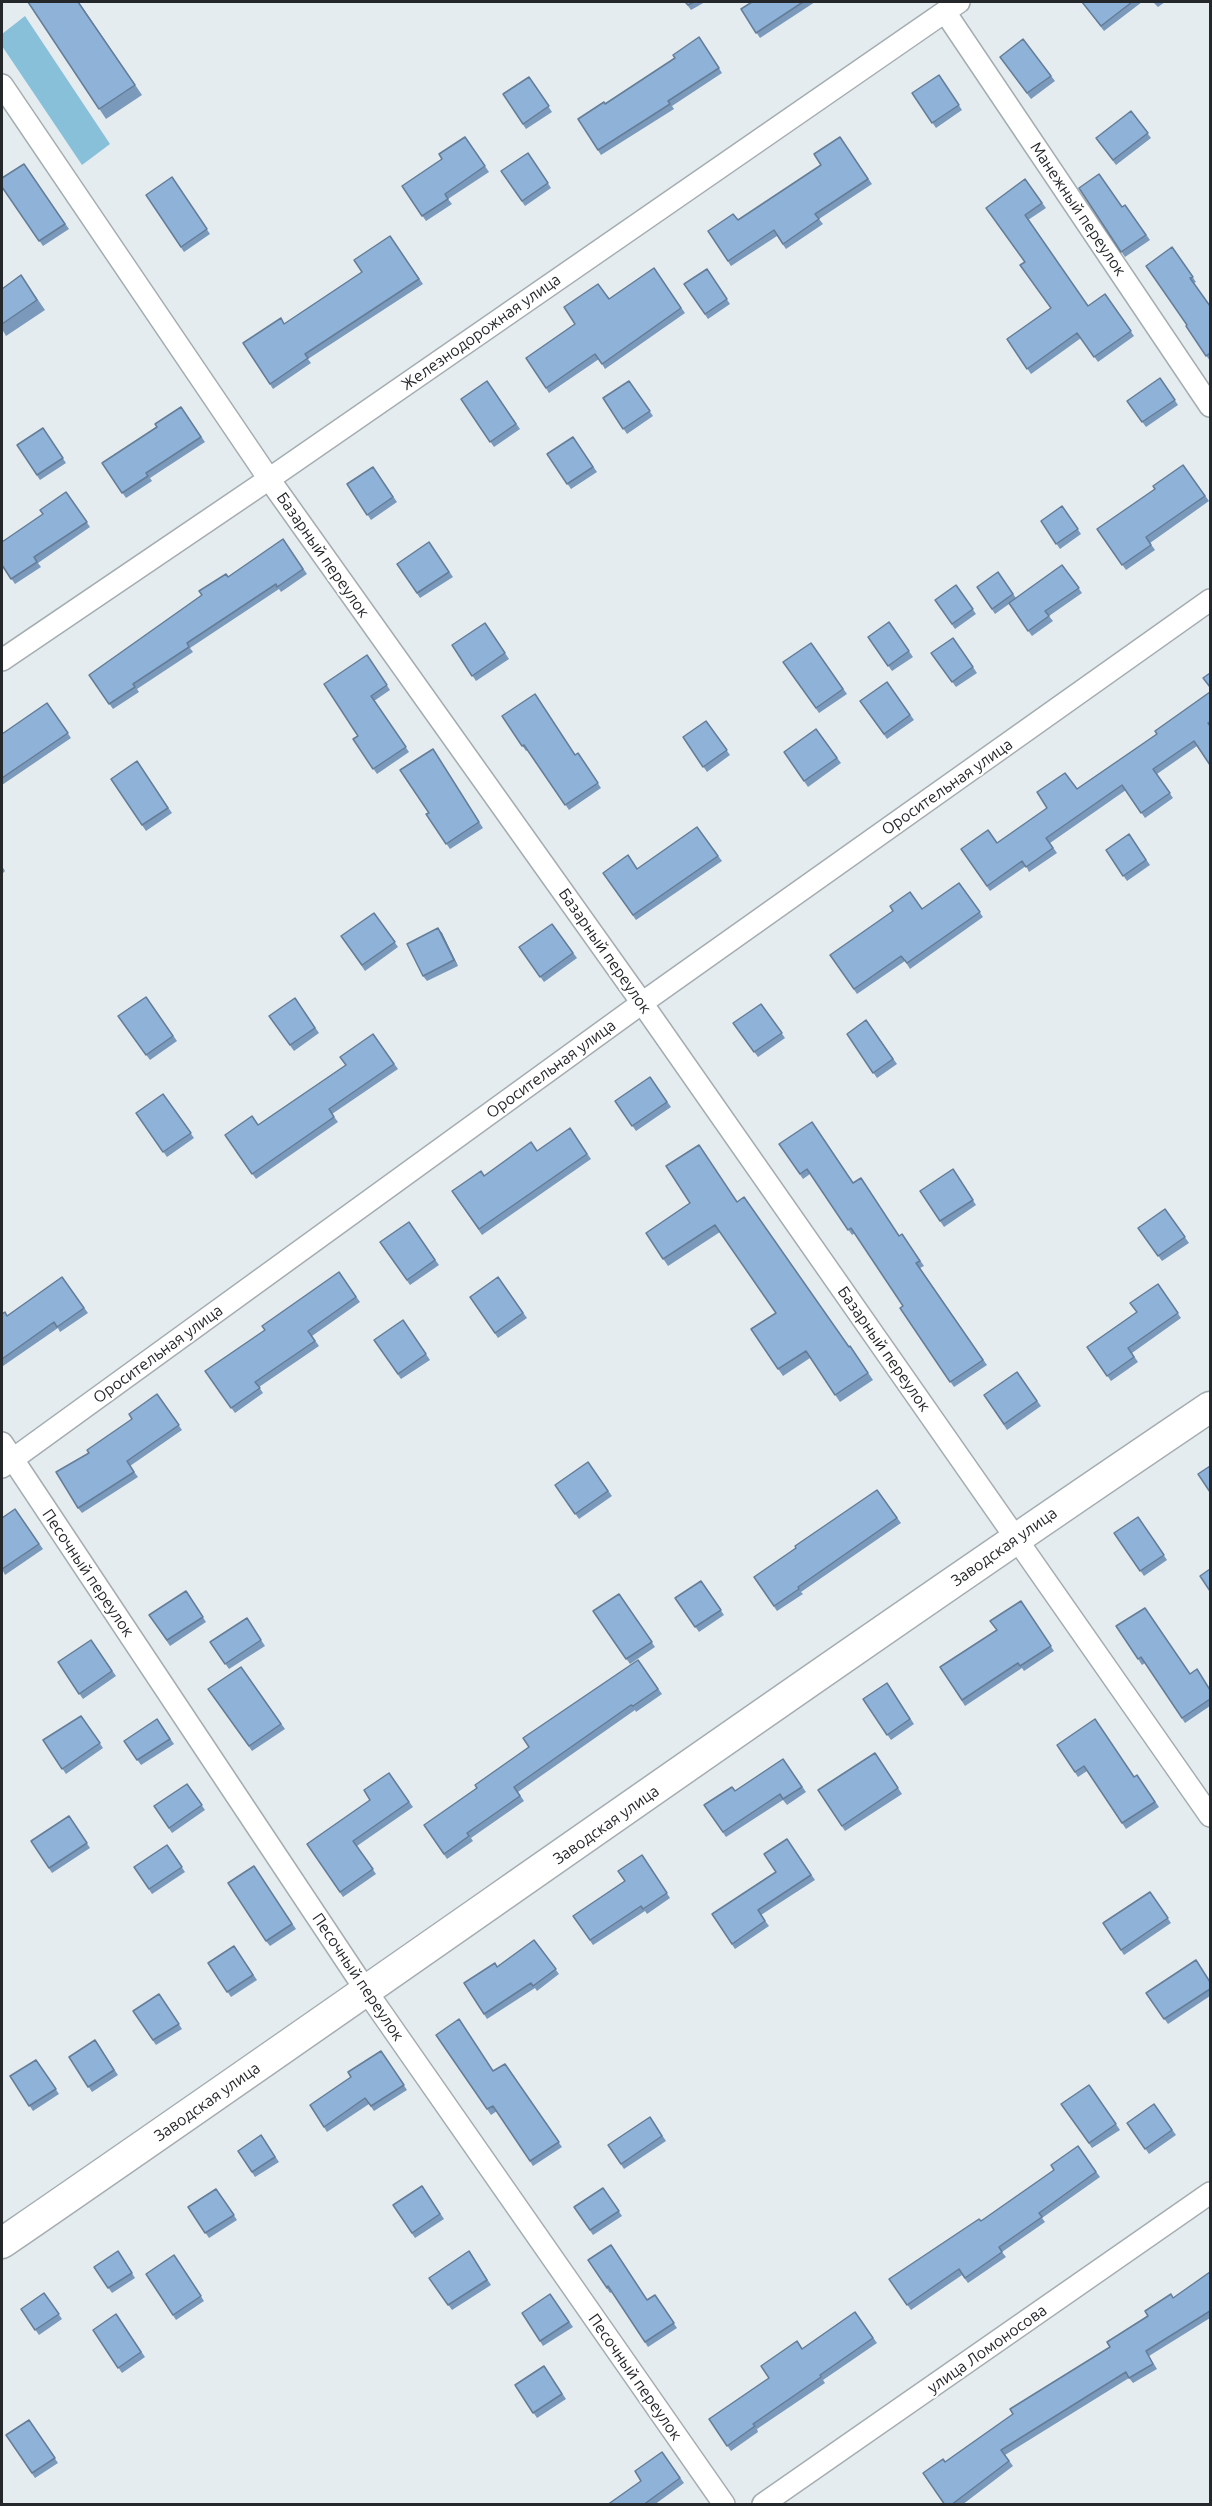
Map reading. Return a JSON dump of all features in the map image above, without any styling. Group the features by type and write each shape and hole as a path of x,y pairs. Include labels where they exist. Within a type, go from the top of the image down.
{"main road":[{"name":"Заводская улица","path":"2,2244 1016,1538 1210,1407"}],"street":[{"name":"Манежный переулок","path":"952,7 1210,406"},
{"name":"Железнодорожная улица","path":"2,660 269,479 952,7"},
{"name":"Базарный переулок","path":"2,85 269,479 642,1003 1210,1816"},
{"name":"Оросительная улица","path":"4,1458 1210,600"},
{"name":"Песочный переулок","path":"4,1458 367,1992 724,2505"},
{"name":"улица Ломоносова","path":"763,2505 1210,2193"}],"shaded area":[{"path":"25,16 110,144 82,165 2,46 2,34"}],"building":[{"path":"28,2 78,2 135,85 99,109"},
{"path":"752,2 803,2 756,33 741,9"},
{"path":"1082,2 1132,2 1101,26"},
{"path":"699,37 719,68 668,101 670,104 598,150 578,119 675,58 673,55"},
{"path":"1023,39 1051,76 1027,93 1000,57"},
{"path":"939,75 959,105 932,123 912,93"},
{"path":"529,77 549,106 523,124 503,94"},
{"path":"1131,111 1148,133 1113,160 1096,138"},
{"path":"465,137 485,166 445,194 448,199 422,216 402,186 442,159 439,154"},
{"path":"840,137 868,179 815,214 819,219 783,244 774,230 728,261 708,231 733,214 738,220 821,165 814,154"},
{"path":"528,153 548,183 522,201 501,171"},
{"path":"24,164 65,224 39,241 2,187 2,178"},
{"path":"1099,174 1122,207 1125,205 1146,235 1121,252 1079,188"},
{"path":"172,177 207,229 181,247 146,195"},
{"path":"1025,179 1042,203 1025,215 1088,306 1105,294 1131,331 1094,357 1077,333 1027,369 1007,339 1051,308 1020,265 1025,262 986,208"},
{"path":"390,236 419,279 305,354 308,358 270,384 243,343 281,318 284,324 362,272 354,260"},
{"path":"1172,247 1210,306 1210,353 1206,356 1146,266"},
{"path":"654,268 681,308 602,364 595,354 546,388 526,358 575,324 564,307 598,284 609,299"},
{"path":"707,269 727,299 705,314 684,284"},
{"path":"21,275 37,300 2,324 2,289"},
{"path":"1160,378 1175,400 1142,422 1127,401"},
{"path":"487,381 516,424 490,442 461,399"},
{"path":"629,381 650,411 623,429 603,398"},
{"path":"181,407 201,437 146,473 148,476 122,493 102,463 157,427 155,424"},
{"path":"43,428 63,458 37,475 17,445"},
{"path":"573,437 593,467 567,484 547,454"},
{"path":"1183,465 1205,496 1146,537 1151,545 1122,565 1097,529 1155,489 1153,486"},
{"path":"373,467 393,497 367,515 347,484"},
{"path":"66,492 87,522 34,557 37,562 11,579 2,565 2,542 43,514 40,510"},
{"path":"1062,506 1078,529 1056,544 1041,521"},
{"path":"283,539 303,569 277,587 276,584 187,643 189,647 133,684 135,687 109,704 89,675 202,595 199,591 226,574 228,577"},
{"path":"429,542 449,572 417,593 397,564"},
{"path":"1062,565 1079,588 1045,611 1049,616 1028,631 1009,603"},
{"path":"998,572 1013,594 992,609 977,587"},
{"path":"956,585 973,609 952,624 935,600"},
{"path":"889,622 909,651 888,666 868,637"},
{"path":"485,623 505,653 472,676 452,645"},
{"path":"953,638 973,667 952,682 931,653"},
{"path":"811,643 843,689 816,708 783,662"},
{"path":"367,655 387,685 371,696 406,747 373,769 353,739 358,736 324,684"},
{"path":"1210,673 1210,687 1203,678"},
{"path":"887,682 910,715 884,734 860,701"},
{"path":"1210,692 1210,722 1208,723 1210,726 1210,765 1194,741 1153,769 1170,793 1141,813 1122,785 1046,838 1053,848 1026,867 1022,861 987,886 961,849 988,830 997,843 1047,808 1037,792 1065,773 1077,789 1157,734 1155,731"},
{"path":"535,694 575,755 578,753 598,783 565,805 502,716"},
{"path":"47,703 68,733 2,778 2,734"},
{"path":"706,721 727,750 703,767 683,737"},
{"path":"816,729 837,758 804,781 784,752"},
{"path":"433,749 479,822 446,844 426,814 429,813 400,770"},
{"path":"137,761 168,808 142,825 111,779"},
{"path":"697,827 718,856 633,915 603,873 628,855 637,869"},
{"path":"1129,834 1146,860 1123,876 1106,850"},
{"path":"959,883 980,912 907,963 901,956 854,989 830,955 893,911 890,906 910,892 922,909"},
{"path":"374,913 395,942 362,965 341,936"},
{"path":"552,924 573,953 540,977 519,947"},
{"path":"438,928 454,960 423,976 407,944"},
{"path":"146,997 173,1036 146,1055 118,1016"},
{"path":"295,998 315,1028 290,1045 269,1016"},
{"path":"761,1004 782,1033 754,1052 733,1023"},
{"path":"866,1020 893,1059 873,1073 847,1034"},
{"path":"373,1034 394,1064 329,1109 334,1117 252,1174 225,1135 252,1116 258,1125 346,1065 340,1057"},
{"path":"650,1077 667,1102 632,1126 615,1101"},
{"path":"163,1094 191,1133 163,1152 136,1113"},
{"path":"812,1122 853,1183 861,1178 899,1236 902,1234 920,1261 916,1263 983,1360 950,1382 900,1308 903,1306 851,1228 848,1230 807,1169 800,1174 779,1144"},
{"path":"570,1128 587,1154 479,1229 452,1191 481,1171 484,1176 531,1142 537,1151"},
{"path":"699,1145 737,1202 744,1197 868,1373 835,1395 806,1351 778,1369 751,1329 776,1313 715,1225 663,1259 646,1233 690,1203 666,1166"},
{"path":"953,1169 973,1200 940,1221 920,1191"},
{"path":"1165,1209 1185,1237 1158,1256 1138,1228"},
{"path":"409,1222 435,1260 407,1280 380,1242"},
{"path":"339,1272 356,1297 308,1331 315,1341 255,1382 260,1388 231,1408 205,1371 265,1330 262,1326"},
{"path":"62,1277 84,1308 57,1327 54,1322 2,1359 2,1314 5,1312 7,1316"},
{"path":"498,1277 523,1313 495,1333 470,1297"},
{"path":"1158,1284 1178,1313 1128,1348 1134,1357 1107,1376 1087,1347 1137,1312 1130,1303"},
{"path":"403,1320 426,1354 398,1374 374,1340"},
{"path":"1017,1372 1037,1401 1004,1424 984,1395"},
{"path":"157,1394 179,1425 127,1461 134,1472 78,1508 56,1472 89,1453 87,1450 132,1419 129,1414"},
{"path":"588,1462 608,1491 575,1514 555,1485"},
{"path":"1210,1466 1210,1492 1198,1474"},
{"path":"877,1490 897,1518 774,1606 754,1577"},
{"path":"15,1509 39,1544 2,1569 2,1518"},
{"path":"1138,1517 1164,1555 1140,1571 1114,1533"},
{"path":"1210,1569 1210,1591 1200,1576"},
{"path":"701,1581 721,1610 695,1627 675,1598"},
{"path":"186,1591 203,1617 167,1640 149,1615"},
{"path":"619,1594 652,1642 626,1659 593,1611"},
{"path":"1021,1601 1051,1646 1020,1666 1018,1663 962,1700 940,1667 997,1630 990,1621"},
{"path":"1145,1608 1190,1674 1197,1669 1210,1690 1210,1699 1182,1718 1141,1657 1138,1659 1116,1626"},
{"path":"247,1618 261,1640 225,1664 210,1642"},
{"path":"91,1640 112,1671 79,1694 58,1662"},
{"path":"638,1660 658,1689 633,1706 631,1705 514,1787 520,1796 467,1833 469,1836 444,1854 424,1825 477,1788 475,1785 529,1747 523,1738"},
{"path":"241,1667 281,1724 249,1746 208,1689"},
{"path":"887,1683 910,1719 887,1735 863,1699"},
{"path":"81,1716 100,1743 62,1769 43,1740"},
{"path":"157,1719 170,1739 137,1760 124,1741"},
{"path":"1095,1719 1134,1777 1137,1775 1155,1802 1122,1823 1084,1766 1075,1772 1057,1745"},
{"path":"875,1753 898,1788 842,1826 818,1790"},
{"path":"783,1759 802,1787 783,1799 780,1794 723,1832 704,1805 732,1787 735,1791"},
{"path":"389,1773 409,1802 353,1841 373,1869 340,1892 307,1844 370,1800 364,1790"},
{"path":"187,1784 202,1805 169,1828 154,1806"},
{"path":"69,1816 87,1843 49,1868 31,1841"},
{"path":"787,1839 811,1875 758,1910 765,1921 732,1944 712,1914 776,1872 764,1854"},
{"path":"167,1845 182,1867 149,1889 134,1867"},
{"path":"642,1855 667,1893 643,1909 641,1906 590,1940 573,1916 625,1881 618,1871"},
{"path":"254,1866 292,1924 266,1941 228,1883"},
{"path":"1150,1892 1168,1918 1121,1950 1103,1923"},
{"path":"534,1940 556,1969 533,1986 531,1983 484,2014 464,1983 495,1963 497,1967"},
{"path":"234,1946 253,1975 227,1992 208,1963"},
{"path":"1196,1960 1210,1982 1210,1989 1164,2019 1146,1993"},
{"path":"159,1994 179,2024 153,2040 133,2011"},
{"path":"459,2019 493,2071 505,2064 559,2142 530,2161 493,2106 487,2109 436,2035"},
{"path":"95,2040 114,2070 88,2087 69,2057"},
{"path":"381,2051 404,2085 371,2106 365,2098 324,2127 310,2105 351,2077 348,2072"},
{"path":"36,2060 56,2089 29,2106 10,2076"},
{"path":"1089,2085 1116,2124 1089,2143 1061,2104"},
{"path":"1154,2104 1172,2130 1145,2149 1127,2123"},
{"path":"650,2117 662,2136 621,2164 608,2145"},
{"path":"261,2135 275,2157 252,2172 238,2151"},
{"path":"1078,2146 1096,2172 1039,2213 1042,2217 999,2247 1002,2252 965,2278 959,2269 907,2305 889,2279 979,2219 981,2221 1054,2170 1051,2165"},
{"path":"422,2186 440,2214 412,2233 393,2205"},
{"path":"603,2188 619,2211 590,2230 574,2207"},
{"path":"216,2189 234,2215 205,2233 188,2207"},
{"path":"611,2245 647,2300 655,2295 674,2323 645,2342 588,2260"},
{"path":"118,2251 132,2273 108,2288 94,2267"},
{"path":"469,2251 487,2280 448,2305 429,2278"},
{"path":"174,2255 201,2296 173,2315 146,2274"},
{"path":"1210,2272 1210,2311 1146,2351 1153,2364 1129,2378 1126,2372 1001,2450 1009,2461 951,2505 945,2505 923,2473 943,2459 945,2462 1013,2414 1010,2409 1110,2347 1107,2342 1148,2316 1145,2311 1171,2294 1173,2298"},
{"path":"44,2293 59,2314 35,2330 21,2309"},
{"path":"550,2294 569,2322 540,2341 522,2313"},
{"path":"855,2312 873,2338 753,2424 755,2426 727,2446 709,2419 769,2378 761,2366 797,2341 802,2349"},
{"path":"116,2314 141,2352 118,2368 93,2330"},
{"path":"544,2366 562,2394 533,2413 515,2385"},
{"path":"29,2420 55,2458 32,2473 6,2435"},
{"path":"662,2452 680,2478 643,2505 607,2505 641,2481 635,2471"}]}
